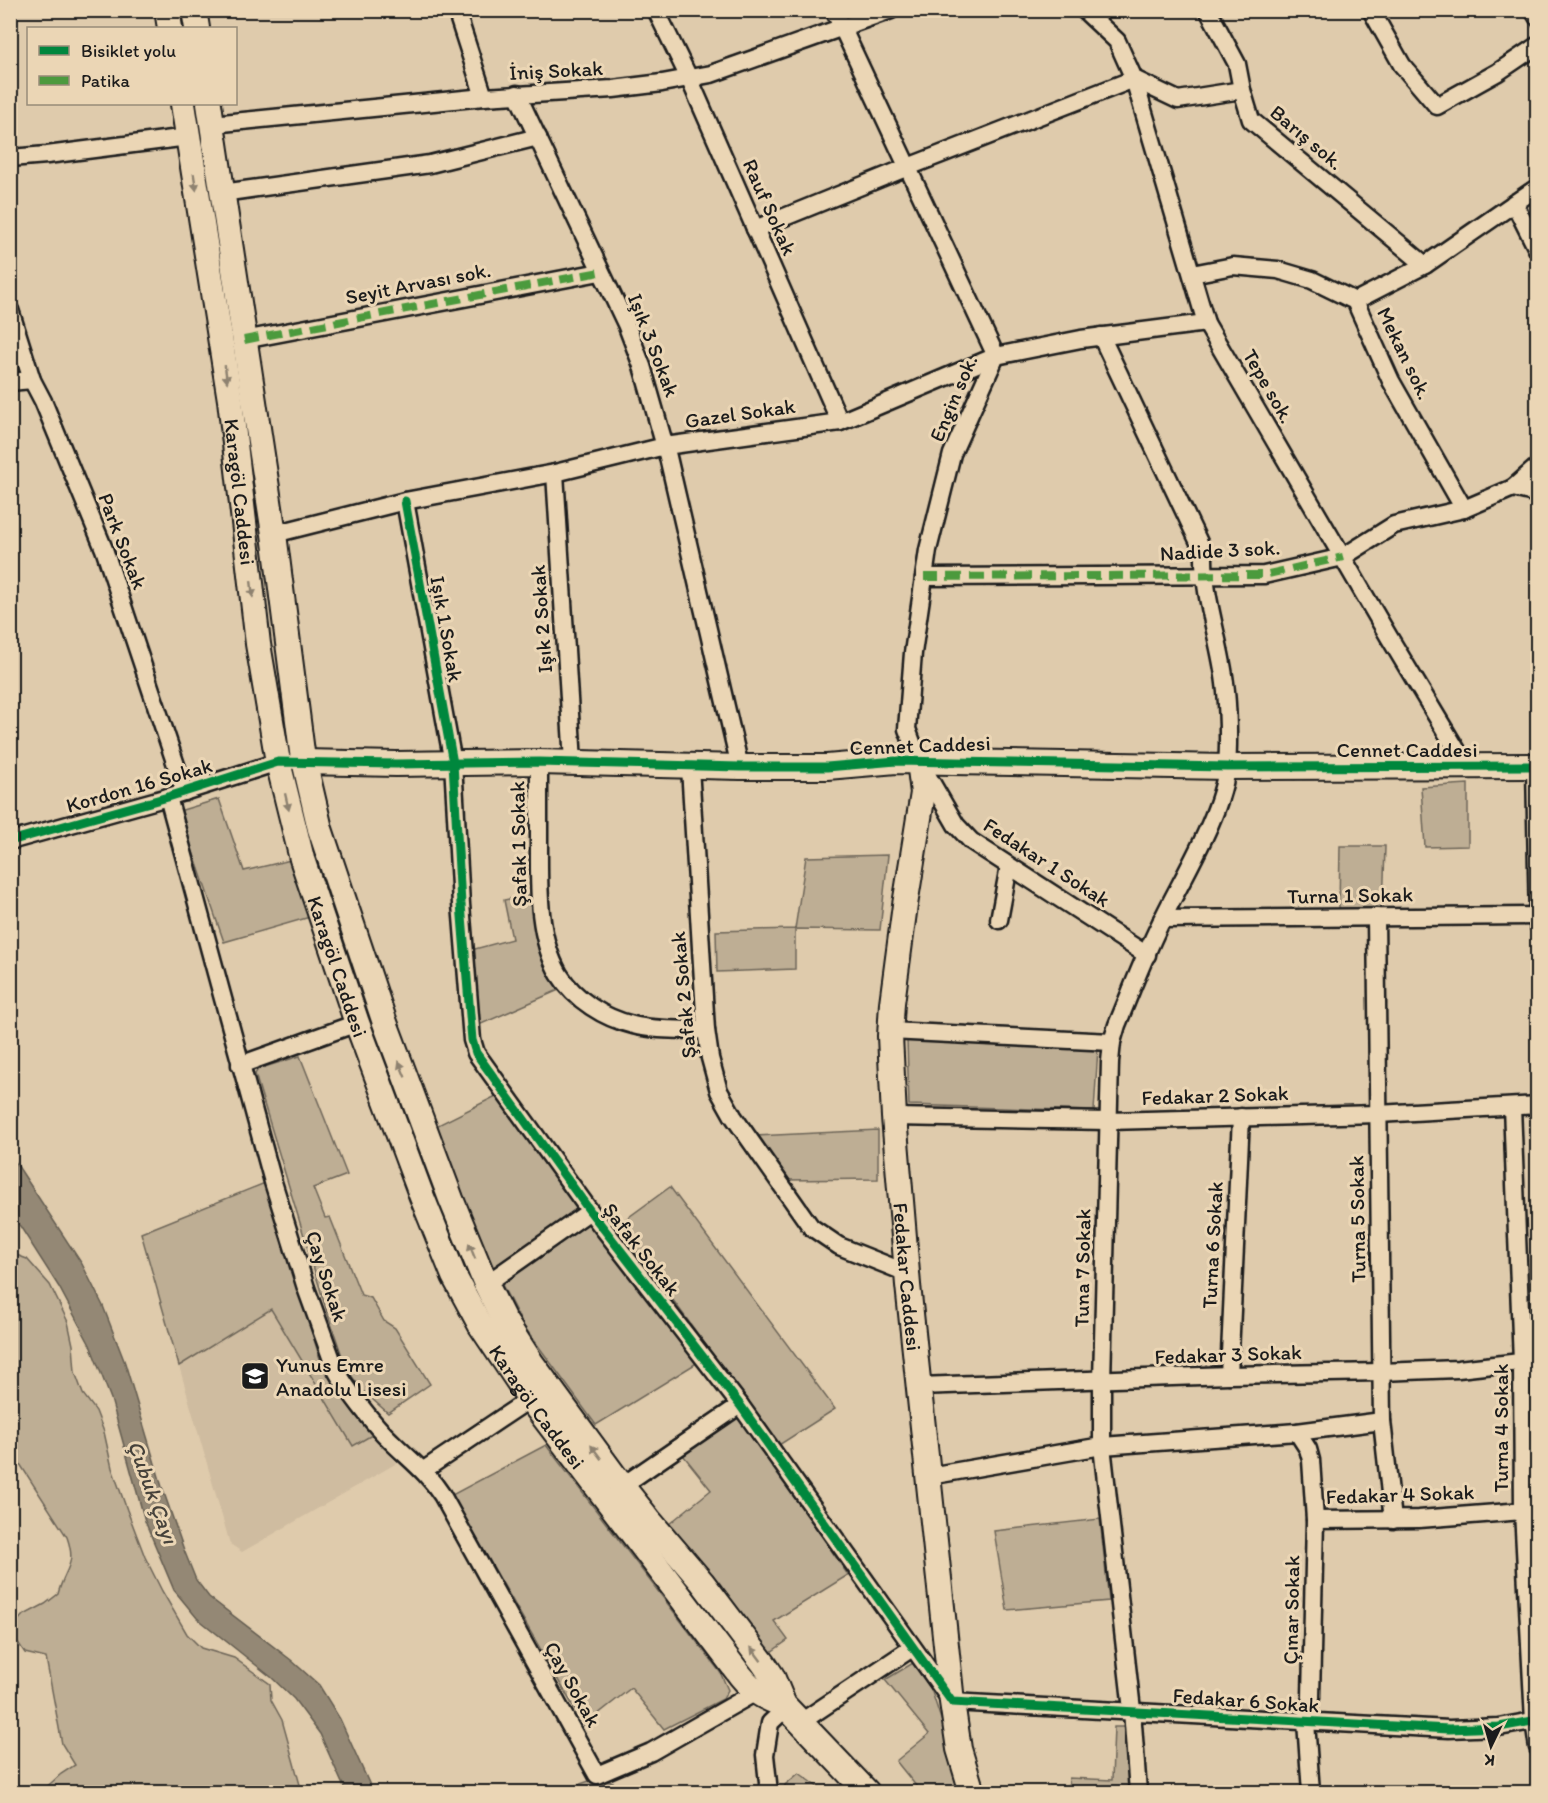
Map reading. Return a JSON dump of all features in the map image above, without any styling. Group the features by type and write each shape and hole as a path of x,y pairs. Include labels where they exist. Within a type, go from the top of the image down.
{"main road":[{"path":"167,10 170,27"},
{"path":"194,10 197,27"},
{"name":"Karagöl Caddesi","path":"183,105 227,378 258,644 278,762 302,859 357,1023 422,1197 454,1276 488,1337 530,1400 740,1675 763,1698 791,1711"},
{"path":"210,114 274,534 304,762 311,796 327,852 384,1020 450,1199 486,1284 504,1320 531,1362 622,1486 702,1582 764,1664 791,1711 867,1792"},
{"name":"Cennet Caddesi","path":"304,762 573,762 690,767 827,767 896,761 1227,767 1536,766"},
{"name":"Fedakar Caddesi","path":"919,761 923,793 903,915 892,1003 890,1032 894,1117 907,1273 952,1702 959,1749 972,1792"}],"street":[{"path":"456,10 484,97"},
{"name":"Rauf Sokak","path":"656,10 689,78 840,422"},
{"name":"Engin sok.","path":"834,10 996,356 952,454 928,550 913,653 907,729 919,761"},
{"name":"İniş Sokak","path":"210,114 613,89 689,78 711,74 891,10"},
{"name":"Tepe sok.","path":"1084,10 1117,41 1134,79 1206,323 1467,766"},
{"name":"Barış sok.","path":"1208,10 1237,64 1251,120 1425,265"},
{"path":"1371,10 1402,65 1437,106 1498,72 1538,45"},
{"path":"1533,10 1538,18"},
{"path":"755,229 1134,79 1178,100 1242,90"},
{"name":"Işık 3 Sokak","path":"517,94 626,324 642,366 665,446 740,767"},
{"path":"10,158 188,137"},
{"path":"222,193 430,164 538,137"},
{"path":"1355,302 1425,265 1538,187"},
{"path":"1514,203 1538,251"},
{"name":"Mekan sok.","path":"1192,274 1233,266 1278,270 1312,280 1355,302 1391,381 1464,509"},
{"name":"Seyit Arvası sok.","path":"244,340 600,272"},
{"name":"Park Sokak","path":"10,310 32,380 105,549 186,792"},
{"name":"Gazel Sokak","path":"274,534 405,501 555,473 665,446 840,422 996,356 1101,336 1206,323"},
{"name":"Tuna 7 Sokak","path":"1101,336 1204,553 1203,576 1210,598 1226,684 1227,767 1215,811 1162,919 1112,1042 1101,1381 1102,1446 1132,1710 1138,1792"},
{"path":"10,382 32,380"},
{"name":"Nadide 3 sok.","path":"924,577 1264,574 1343,557 1394,525 1464,509 1513,488 1538,466"},
{"name":"Işık 2 Sokak","path":"555,473 573,762"},
{"path":"1513,488 1538,494"},
{"name":"Işık 1 Sokak","path":"405,501 453,763"},
{"name":"Fedakar 1 Sokak","path":"919,761 956,825 971,841 1147,955"},
{"name":"Kordon 16 Sokak","path":"10,841 186,792 278,762 304,762"},
{"name":"Şafak 1 Sokak","path":"539,762 539,901 543,925 559,974 576,995 592,1008 615,1020 635,1026 706,1030"},
{"name":"Şafak Sokak","path":"453,763 461,904 472,1040 476,1053 590,1211 740,1406 952,1702"},
{"path":"1536,766 1538,926"},
{"name":"Şafak 2 Sokak","path":"690,767 706,1030 710,1058 719,1091 733,1116 811,1227 839,1246 907,1273"},
{"name":"Çay Sokak","path":"168,797 240,1065 306,1288 335,1368 341,1380 389,1440 424,1470 442,1495 597,1775 651,1752 756,1692"},
{"path":"999,920 1009,866"},
{"name":"Turna 1 Sokak","path":"1162,919 1537,916"},
{"name":"Turna 5 Sokak","path":"1376,917 1382,1421 1393,1520"},
{"path":"240,1065 357,1023"},
{"path":"890,1032 1112,1042"},
{"name":"Fedakar 2 Sokak","path":"894,1117 1108,1121 1378,1114 1538,1105"},
{"name":"Turna 4 Sokak","path":"1512,1107 1530,1361 1523,1511 1538,1748"},
{"name":"Turna 6 Sokak","path":"1229,1375 1241,1117"},
{"path":"486,1284 590,1211"},
{"name":"Fedakar 3 Sokak","path":"919,1386 1458,1369 1530,1361"},
{"path":"424,1470 530,1400"},
{"path":"622,1486 740,1406"},
{"path":"929,1476 1102,1446 1298,1432 1382,1421"},
{"name":"Çınar Sokak","path":"1298,1432 1308,1449 1311,1460 1315,1520 1311,1697 1306,1722 1311,1792"},
{"name":"Fedakar 4 Sokak","path":"1315,1520 1393,1520 1523,1511"},
{"path":"769,1792 765,1755 770,1723 912,1648"},
{"name":"Fedakar 6 Sokak","path":"952,1702 1449,1729 1499,1727 1536,1720"}],"shaded area":[{"path":"1468,784 1468,846 1425,847 1421,787"},
{"path":"219,799 244,871 291,860 310,917 224,942 179,811"},
{"path":"1340,846 1385,846 1383,911 1339,909"},
{"path":"888,855 880,930 795,929 806,857"},
{"path":"528,895 539,943 561,989 479,1025 471,950 512,939 504,900"},
{"path":"795,929 795,969 717,972 716,931"},
{"path":"907,1040 1098,1048 1094,1111 909,1105"},
{"path":"300,1056 347,1175 313,1188 325,1218 330,1217 361,1295 371,1298 384,1321 395,1328 430,1384 388,1413 363,1391 350,1374 342,1356 255,1074 258,1069"},
{"path":"498,1095 579,1209 490,1274 434,1127"},
{"path":"878,1130 878,1179 785,1180 755,1136"},
{"name":"Yunus Emre Anadolu Lisesi","path":"265,1183 322,1365 334,1386 397,1463 242,1552 230,1544 141,1233"},
{"path":"265,1183 322,1365 334,1385 372,1435 353,1446 271,1309 179,1366 141,1233"},
{"path":"670,1187 835,1409 779,1445 618,1225"},
{"path":"589,1218 700,1361 596,1425 523,1325 501,1283"},
{"path":"11,1253 27,1259 50,1285 68,1322 75,1372 83,1394 96,1411 127,1510 145,1557 162,1591 187,1634 201,1648 234,1658 270,1684 271,1700 282,1720 302,1792 41,1792 75,1765 62,1744 46,1658 25,1653 15,1638 17,1622 22,1616 58,1594 69,1566 71,1554 67,1537 11,1450"},
{"path":"740,1415 848,1575 774,1621 788,1640 768,1654 669,1524 711,1490 683,1455"},
{"path":"546,1445 720,1672 728,1690 723,1699 664,1729 631,1688 584,1725 452,1495"},
{"path":"1100,1519 1109,1601 1007,1610 994,1531"},
{"path":"913,1663 931,1689 965,1792 921,1792 896,1761 929,1734 885,1680"},
{"path":"1114,1727 1126,1727 1129,1792 1070,1792 1069,1778 1112,1780"},
{"path":"799,1773 823,1792 784,1792 785,1785"},
{"path":"592,1780 613,1782 615,1792 557,1792"}],"water":[{"name":"Çubuk Çayı","path":"10,1154 82,1264 103,1306 125,1363 162,1487 196,1580 209,1597 291,1660 319,1685 340,1719 373,1792 346,1792 320,1734 294,1699 271,1677 197,1618 174,1590 145,1521 111,1399 90,1345 59,1287 11,1212"}],"marked path":[{"path":"244,340 600,272"},
{"path":"924,577 1264,575 1343,557"}],"cycle path":[{"path":"405,501 453,763 461,904 472,1040 476,1053 590,1211 740,1405 952,1702 1449,1729 1499,1727 1538,1720"},
{"path":"10,841 168,797 278,762 396,764 539,762 740,767 827,767 896,761 1227,767 1538,766"}],"place":[{"name":"Yunus Emre Anadolu Lisesi","path":"255,1376"}]}
